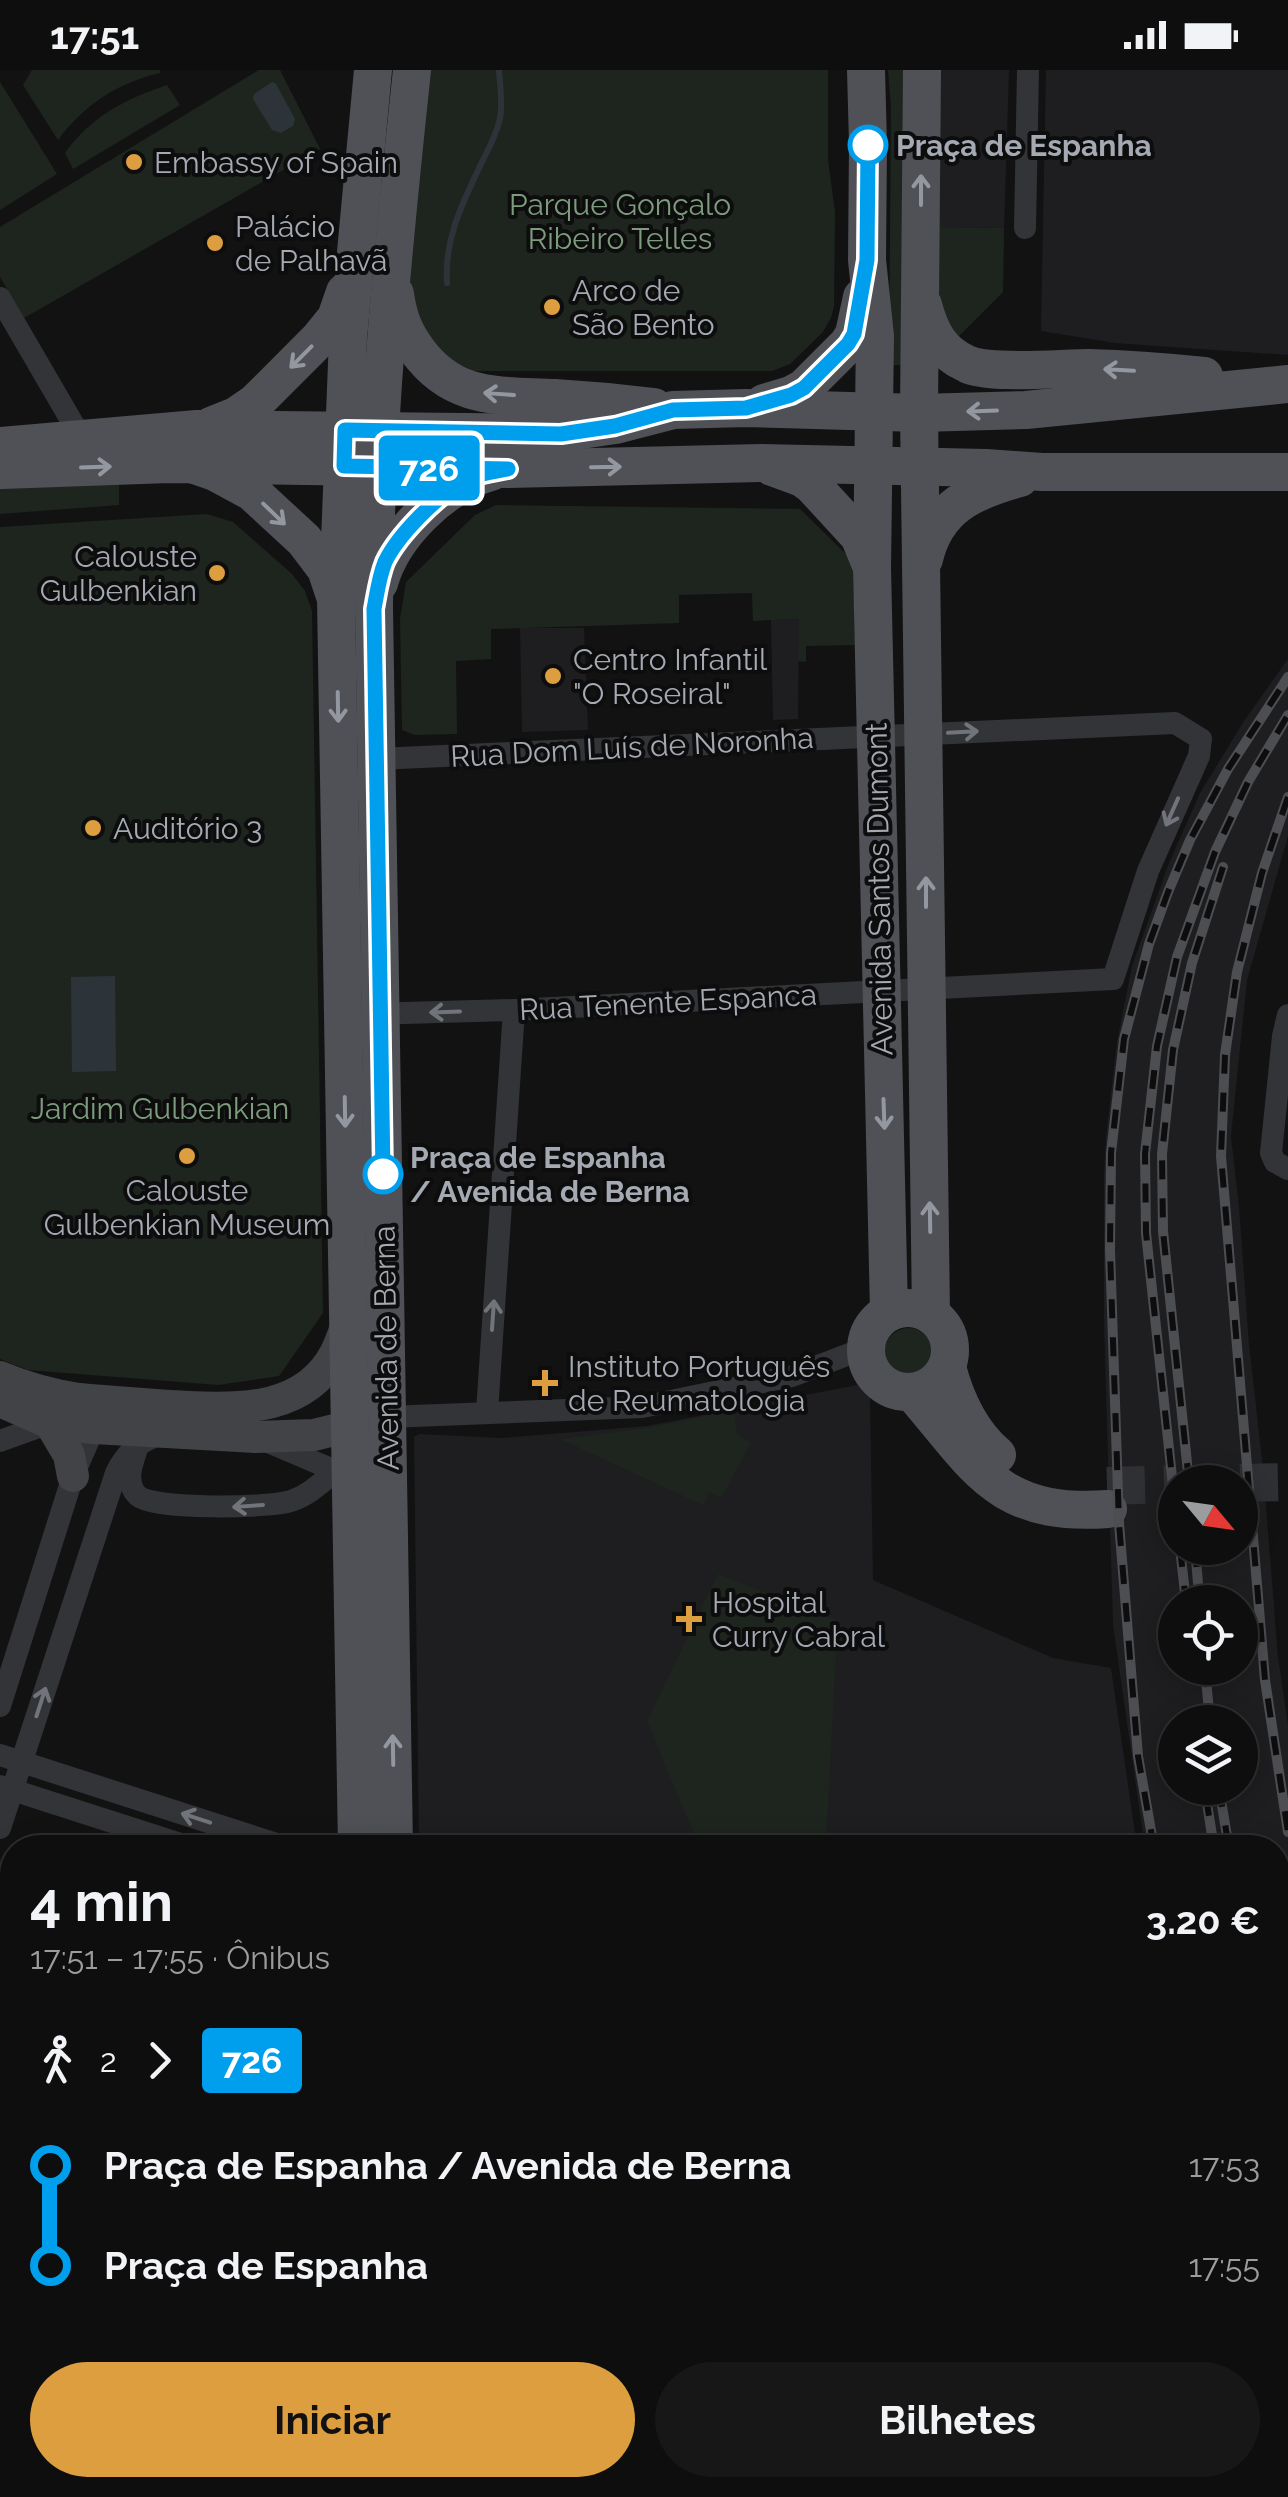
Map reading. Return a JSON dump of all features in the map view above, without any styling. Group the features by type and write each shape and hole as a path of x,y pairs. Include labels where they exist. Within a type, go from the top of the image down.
{"main road":[{"path":"361,448 348,338 373,70"},
{"path":"355,609 361,448 393,257 412,70"},
{"path":"866,70 867,260 875,336 874,465"},
{"path":"920,466 922,70"},
{"path":"195,447 219,424 255,402 328,330 348,284 357,240"},
{"path":"393,257 394,291 404,331 426,363 472,392 597,400 673,410 920,413 1026,410 1287,384"},
{"path":"746,408 804,388 848,344 858,321 867,260"},
{"path":"920,288 932,335 956,358 978,368 1090,368 1287,384"},
{"path":"0,470 195,447 361,448 561,434 615,426 673,410"},
{"path":"0,446 158,431 195,447 215,472 252,492 304,540 326,570 336,599 355,609"},
{"path":"361,448 508,469 761,463 1042,472 1288,472"},
{"path":"761,463 812,485 858,536 872,568"},
{"name":"Avenida Santos Dumont","path":"874,465 872,568 889,1312"},
{"name":"Avenida Santos Dumont","path":"920,466 932,1315"},
{"path":"355,609 398,540 429,509 461,483 508,469"},
{"name":"Avenida Santos Dumont","path":"922,568 926,547 935,530 961,501 985,488 1042,472"},
{"name":"Avenida de Berna","path":"355,609 376,759 394,1835"},
{"name":"Avenida de Berna","path":"355,609 343,1015 350,1426 343,1470 357,1835"},
{"path":"918,1309 932,1315 949,1338 947,1367 939,1380 913,1393 885,1386 867,1363 868,1334 889,1312 918,1309"},
{"path":"0,1377 56,1396 140,1404 231,1409 276,1402 322,1371 335,1355 348,1320"},
{"path":"913,1393 974,1467 1001,1488 1060,1510 1078,1511 1108,1498 1079,1485 1026,1473 1004,1460 965,1416 947,1367"},
{"path":"0,1401 50,1423 152,1439 314,1435 388,1417"},
{"path":"94,1428 116,1411 140,1404"},
{"path":"50,1423 68,1455 73,1476"}],"street":[{"path":"1025,228 1028,70"},
{"path":"0,298 82,439"},
{"name":"Rua Dom Luís de Noronha","path":"376,759 1175,722 1200,740 1199,756 1148,870 1113,978"},
{"name":"Rua Tenente Espanca","path":"343,1015 514,1010 1113,978"},
{"path":"486,1412 514,1010"},
{"path":"1282,1165 1272,1153 1272,1143 1288,1016"},
{"path":"388,1417 642,1407 792,1376 865,1348"},
{"path":"0,1441 50,1423"},
{"path":"0,1706 73,1476 94,1428"},
{"path":"256,1437 343,1470"},
{"path":"152,1439 131,1467 131,1485 136,1494 154,1503 238,1507 284,1503 310,1492 343,1470"},
{"path":"0,1828 11,1759 116,1473 128,1454 152,1439"},
{"path":"11,1759 248,1835"},
{"path":"6,1788 152,1835"}],"shaded area":[{"path":"939,70 1009,70 1004,228 937,227"},
{"path":"1046,70 1288,70 1288,355 1115,343 1041,331"},
{"path":"272,82 295,119 293,126 281,133 272,130 253,99 254,94"},
{"path":"799,619 798,719 773,720 771,620"},
{"name":"Centro Infantil \"O Roseiral\"","path":"520,628 584,628 588,730 522,732"},
{"path":"1288,659 1288,836 1247,980 1231,1136 1278,1657 1288,1725 1288,1835 1143,1835 1113,1625 1104,1322 1106,1137 1117,1042 1132,966 1169,863 1200,793"},
{"path":"115,976 116,1071 72,1072 71,977"},
{"name":"Hospital Curry Cabral","path":"857,1385 865,1387 870,1396 873,1580 1053,1658 1111,1668 1135,1835 419,1835 414,1437 419,1434 502,1438 647,1426"}],"green space":[{"path":"32,70 160,73 103,97 58,140 23,85"},
{"path":"259,70 280,70 320,149 24,318 0,277 0,227"},
{"name":"Parque Gonçalo Ribeiro Telles","path":"426,70 828,70 828,160 835,212 834,306 822,333 790,364 772,371 446,371 405,300"},
{"path":"888,70 903,70 903,219 910,365 889,365"},
{"path":"0,82 57,174 0,210"},
{"path":"167,85 180,105 73,169 65,153 86,129 124,103"},
{"path":"937,227 1004,228 1003,292 955,340 938,315"},
{"path":"0,483 119,483 119,505 0,514"},
{"path":"496,505 800,509 853,561 855,645 806,646 806,662 798,661 799,619 753,621 752,593 679,595 679,623 491,629 491,659 456,661 457,734 415,735 402,730 400,619 406,582 475,515"},
{"name":"Jardim Gulbenkian","path":"207,514 233,522 292,574 305,591 312,611 323,1313 279,1376 218,1385 28,1370 0,1359 0,527"},
{"path":"909,1328 926,1336 934,1353 926,1370 909,1378 892,1370 884,1353 892,1336"},
{"path":"734,1410 737,1434 751,1442 721,1498 709,1492 703,1505 560,1439 648,1428"},
{"path":"718,1574 841,1622 836,1650 826,1835 694,1835 647,1721"}],"waterway":[{"path":"447,283 456,221 499,124 499,70"}],"tunnel":[{"path":"1258,1483 1288,1482"},
{"path":"1107,1486 1158,1484"}],"railway":[{"path":"1152,1835 1138,1756 1119,1523 1110,1250 1111,1153 1124,1039 1149,944 1190,840 1228,769 1288,677"},
{"path":"1171,1465 1146,1233 1145,1154 1157,1046 1177,957 1215,852 1248,782 1288,715"},
{"path":"1288,797 1262,873 1237,972 1225,1055 1221,1156 1265,1680 1288,1832"},
{"path":"1187,1465 1163,1231 1162,1154 1173,1050 1192,963 1223,867"},
{"path":"1182,1565 1184,1585"},
{"path":"1196,1565 1198,1583"},
{"path":"1207,1685 1208,1705"},
{"path":"1207,1805 1212,1835"},
{"path":"1222,1805 1227,1835"}],"bus line":[{"name":"726","path":"383,1174 374,609 379,580 398,540 445,494 475,476 508,469 344,466 345,430 561,434 615,426 673,410 746,408 804,388 848,344 858,321 867,260 868,145"}],"place":[{"name":"Praça de Espanha","path":"868,145"},
{"name":"Embassy of Spain","path":"134,162"},
{"name":"Palácio de Palhavã","path":"215,243"},
{"name":"Arco de São Bento","path":"552,307"},
{"name":"Calouste Gulbenkian","path":"217,573"},
{"name":"Centro Infantil \"O Roseiral\"","path":"553,676"},
{"name":"Auditório 3","path":"93,828"},
{"name":"Calouste Gulbenkian Museum","path":"187,1156"},
{"name":"Praça de Espanha / Avenida de Berna","path":"383,1174"},
{"name":"Instituto Português de Reumatologia","path":"545,1383"},
{"name":"Hospital Curry Cabral","path":"689,1619"}]}
